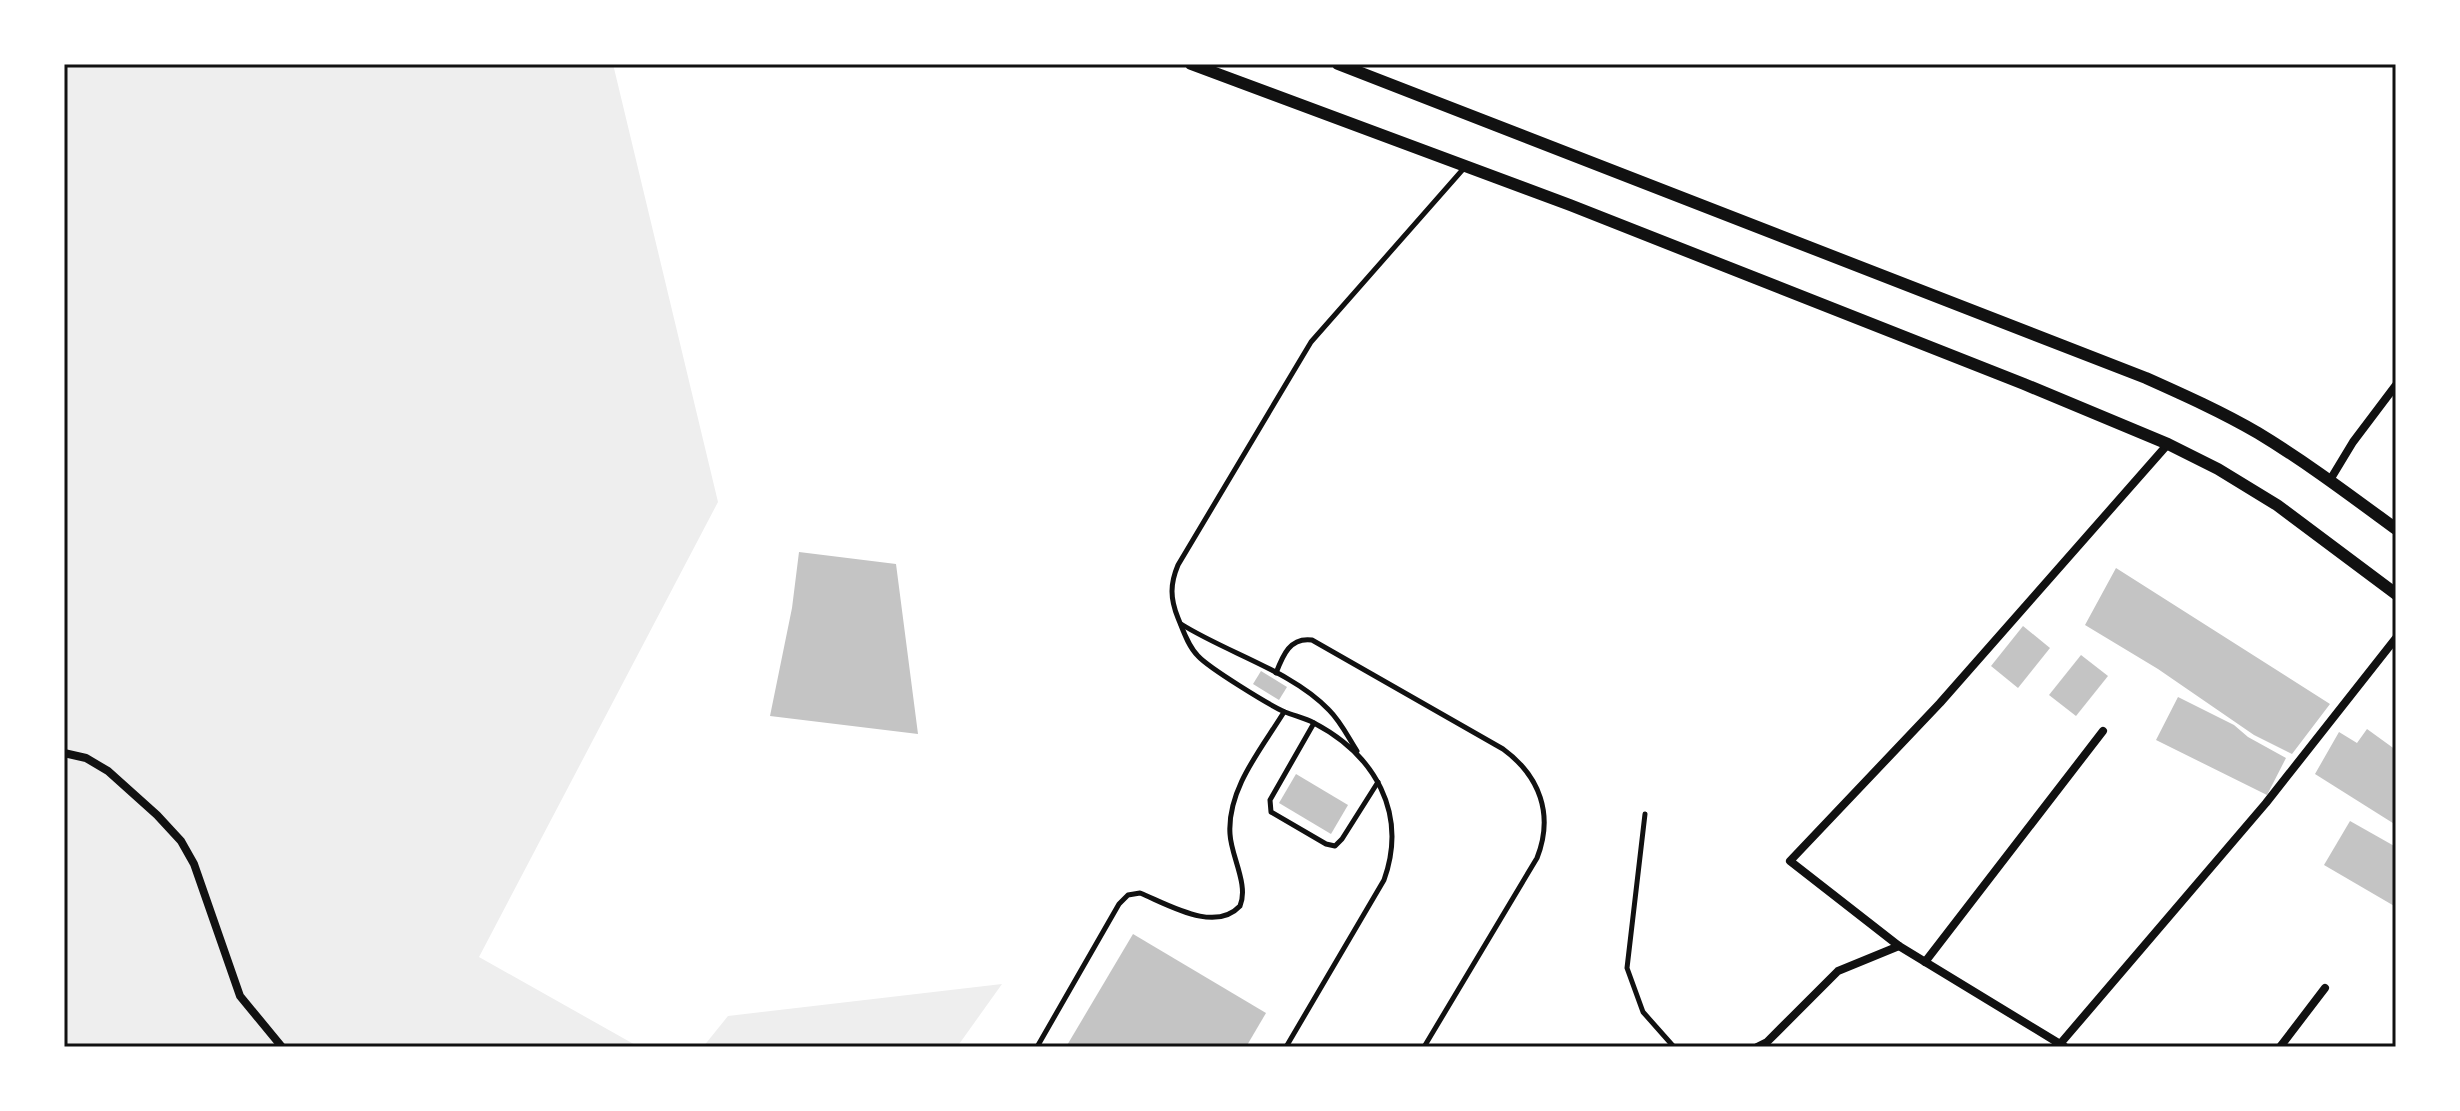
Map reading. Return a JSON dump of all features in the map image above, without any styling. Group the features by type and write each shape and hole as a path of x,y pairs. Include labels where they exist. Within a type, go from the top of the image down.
{"street":[{"path":"1191,64 1465,166 2024,384 2168,444 2218,469 2277,505 2396,594"},
{"path":"1338,64 2146,378 2258,433 2330,480 2396,529"},
{"path":"2330,480 2353,442 2396,385"},
{"path":"2168,444 1940,703 1790,861 1899,946 2062,1045 2266,803 2396,638"},
{"path":"1925,962 2103,731"},
{"path":"64,753 86,758 108,771 181,841 194,864 240,996 282,1047"},
{"path":"1757,1047 1767,1042 1838,971 1899,946"},
{"path":"2280,1047 2325,988"}],"lane":[{"path":"1360,755 1314,723 1284,712 1204,662 1192,648 1180,623 1171,595 1171,581 1311,342 1465,166"},
{"path":"1180,623 1209,642 1276,673 1331,712 1378,782 1393,823 1391,861 1372,903 1286,1047"},
{"path":"1276,673 1292,645 1302,639 1312,640 1503,749 1524,766 1538,786 1545,826 1537,858 1424,1047"},
{"path":"1037,1047 1119,904 1128,895 1140,893 1213,919 1227,917 1240,906 1242,889 1230,833 1233,804 1244,778 1284,712"},
{"path":"1314,723 1270,800 1271,812 1326,844 1335,846 1378,782"},
{"path":"1645,814 1627,968 1643,1012 1674,1047"}],"shaded area":[{"path":"64,64 613,64 718,502 479,957 639,1047 64,1047"},
{"path":"1002,984 957,1047 703,1047 728,1016"}],"building":[{"path":"799,552 896,564 918,734 770,716 792,608"},
{"path":"2116,568 2330,704 2292,754 2254,735 2158,669 2085,625"},
{"path":"2023,626 2050,648 2018,688 1991,666"},
{"path":"2081,655 2108,676 2076,716 2049,695"},
{"path":"1261,671 1287,687 1279,700 1253,684"},
{"path":"2178,697 2234,725 2248,737 2286,758 2267,795 2156,740"},
{"path":"2367,729 2396,750 2396,825 2315,774 2339,732 2357,743"},
{"path":"1296,774 1348,805 1331,834 1279,803"},
{"path":"2350,821 2396,847 2396,907 2324,865"},
{"path":"1133,934 1266,1013 1246,1047 1066,1047"}]}
